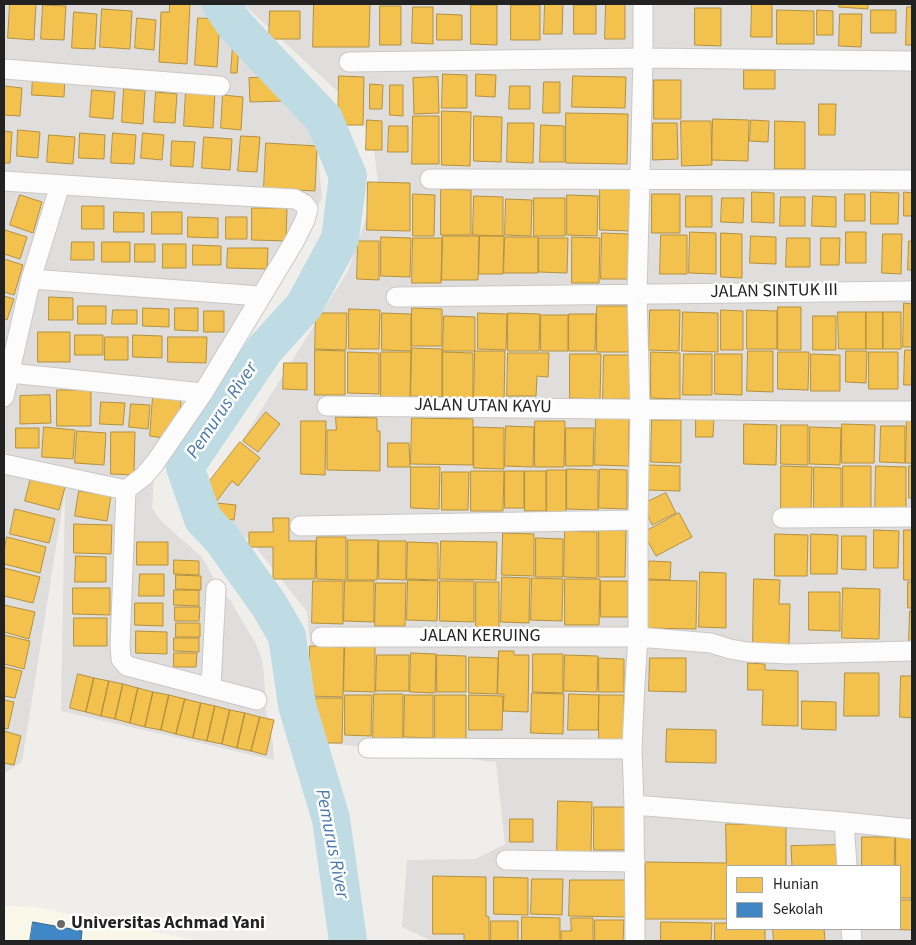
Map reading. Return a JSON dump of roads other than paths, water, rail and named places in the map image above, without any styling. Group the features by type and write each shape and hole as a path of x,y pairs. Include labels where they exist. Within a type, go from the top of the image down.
{"street":[{"path":"634,941 635,862 632,749 638,637 640,409 637,294 643,4"},
{"path":"349,62 643,58 912,61"},
{"path":"4,69 220,86"},
{"path":"430,179 912,180"},
{"path":"4,181 295,199 304,204 308,209 305,220 294,242 203,393 144,476 126,490 4,464"},
{"path":"60,185 31,279 6,388 203,393"},
{"path":"31,279 260,296"},
{"name":"JALAN SINTUK III","path":"396,297 912,291"},
{"name":"JALAN UTAN KAYU","path":"327,406 912,411"},
{"path":"126,490 120,646 123,664 257,700"},
{"path":"782,518 912,517"},
{"path":"300,526 638,520"},
{"path":"211,687 216,589"},
{"name":"JALAN KERUING","path":"321,637 638,637 711,643 748,652 790,654 912,651"},
{"path":"368,748 632,749"},
{"path":"634,805 912,829"},
{"path":"844,822 847,865"},
{"path":"506,860 635,862"}],"waterway":[{"name":"Pemurus River","path":"221,4 235,25 324,119 348,176 340,239 304,306 265,349 185,467 203,519 222,539 269,605 287,636 297,705 331,819 348,941"}],"place":[{"name":"Universitas Achmad Yani","path":"61,924"}]}
